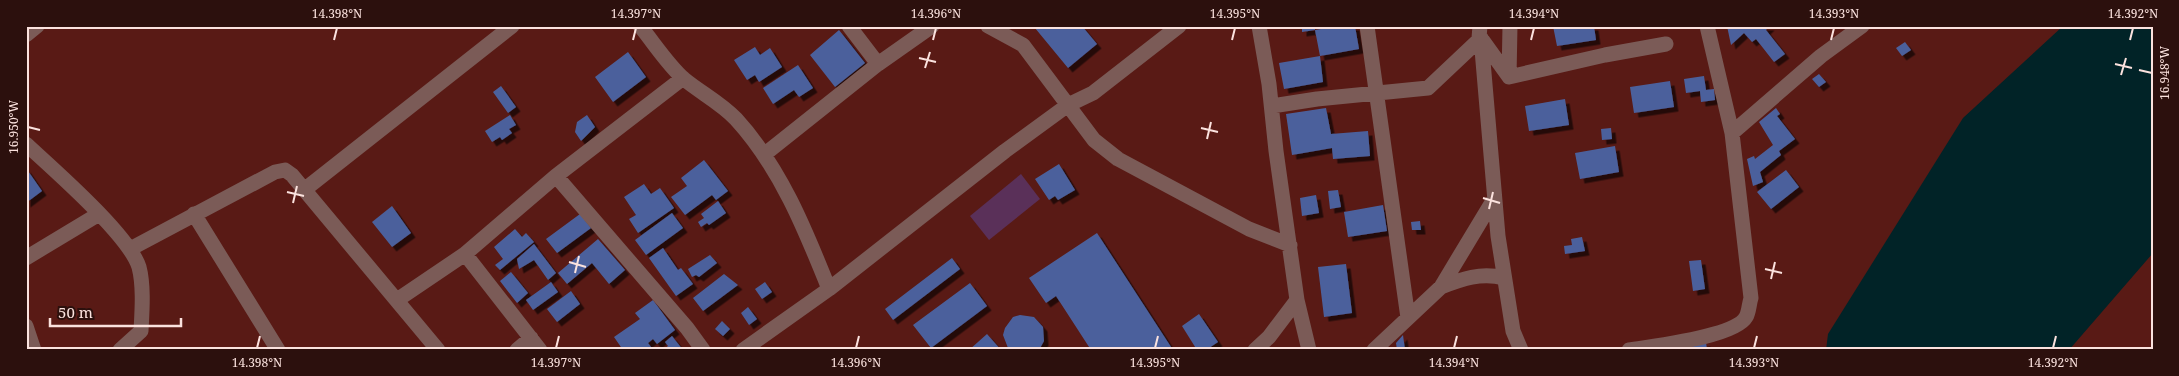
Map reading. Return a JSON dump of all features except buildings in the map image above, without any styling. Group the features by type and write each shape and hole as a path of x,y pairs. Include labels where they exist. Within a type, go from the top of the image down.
{"street":[{"path":"26,35 37,26"},
{"path":"304,190 512,26"},
{"path":"640,26 683,78 709,96 735,118 765,154 788,195 811,243 829,289"},
{"path":"849,26 878,64"},
{"path":"765,154 878,64 932,26"},
{"path":"988,26 1022,45 1094,140 1118,159 1218,210 1249,229 1290,245"},
{"path":"743,350 829,289 1005,151 1068,105 1093,93 1179,26"},
{"path":"1259,26 1272,106 1297,300 1309,350"},
{"path":"1367,26 1408,318"},
{"path":"1509,77 1510,26"},
{"path":"1629,350 1684,342 1736,326 1746,317 1751,298 1732,132 1707,26"},
{"path":"1732,132 1821,56 1862,26"},
{"path":"1272,106 1318,99 1428,88 1481,32"},
{"path":"1481,32 1509,77"},
{"path":"1481,32 1494,199 1513,331 1521,350"},
{"path":"1509,77 1605,55 1666,44"},
{"path":"397,300 465,254 556,176 683,78"},
{"path":"26,144 99,214 130,249 139,267 141,331 120,350"},
{"path":"130,249 194,214 285,170 292,175 438,350"},
{"path":"556,176 703,350"},
{"path":"1374,350 1440,287 1494,199"},
{"path":"26,258 99,214"},
{"path":"194,214 278,350"},
{"path":"465,254 535,344 518,350"},
{"path":"1440,287 1463,278 1481,275 1504,278"},
{"path":"1255,350 1269,336 1297,300"},
{"path":"26,326 34,350"}],"shaded area":[{"path":"1021,174 1040,199 989,240 970,216"}],"water":[{"path":"2063,26 2153,26 2153,253 2069,350 1826,350 1828,334 1963,118"}]}
